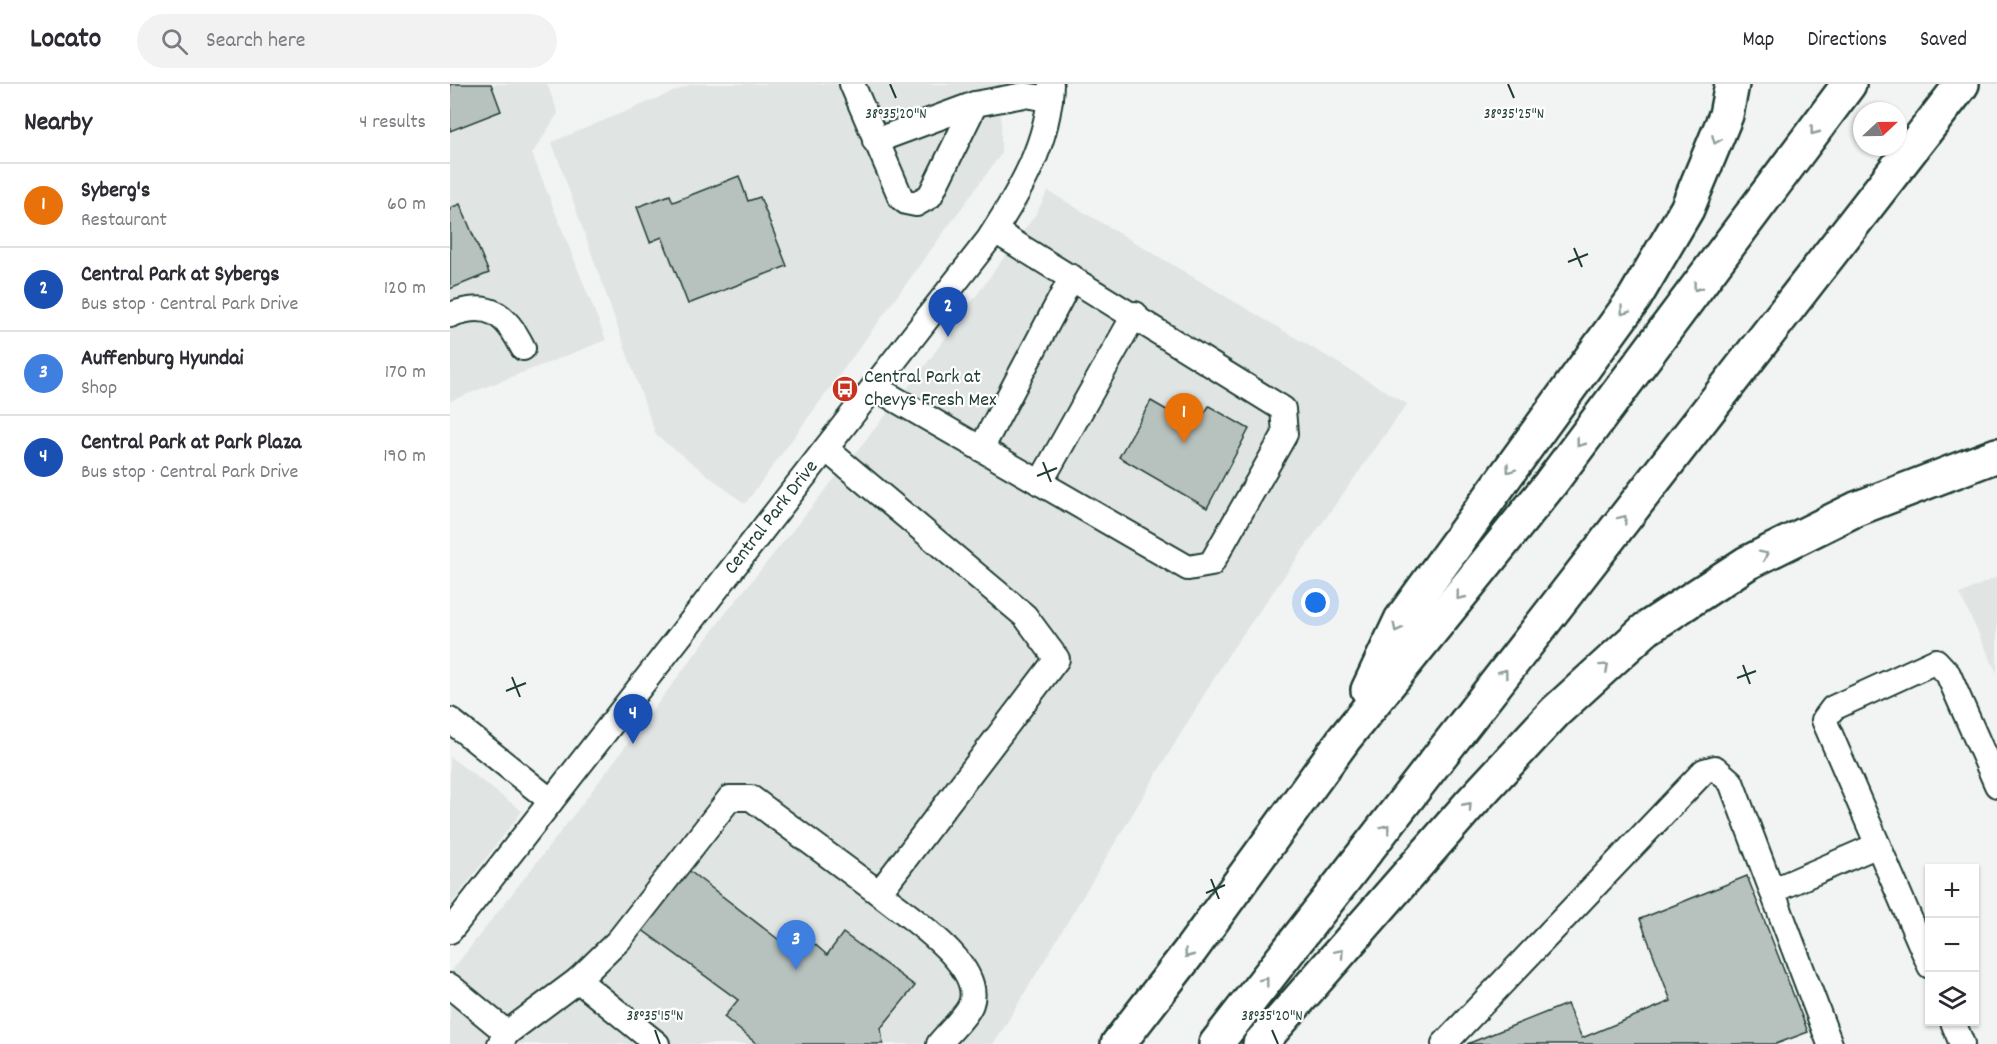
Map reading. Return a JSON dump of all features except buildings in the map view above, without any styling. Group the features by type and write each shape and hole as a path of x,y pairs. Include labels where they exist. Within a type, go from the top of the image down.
{"highway":[{"path":"1344,739 1401,620 1634,299 1688,209 1726,115 1732,84"},
{"path":"1118,1044 1190,951 1344,739 1550,484 1849,84"},
{"path":"1216,1044 1962,84"},
{"path":"1260,1044 1469,805 1555,712 1646,629 1747,563 1856,509 1997,455"}],"street":[{"path":"852,84 901,198 911,204 923,203 930,196 975,104"},
{"path":"876,141 975,104 1050,91"},
{"name":"Central Park Drive","path":"450,931 995,231 1022,188 1041,142 1050,91"},
{"path":"874,387 1188,568 1211,564 1285,434 1284,409 1135,314 995,231"},
{"path":"981,449 1072,277"},
{"path":"450,315 472,308 486,309 511,325 523,348"},
{"path":"1040,483 1135,314"},
{"path":"826,449 1017,609 1057,659 879,893"},
{"path":"1925,957 1824,720 1833,708 1936,661 1948,674 1997,785"},
{"path":"450,720 551,801"},
{"path":"1444,1044 1704,771 1715,768 1731,782 1830,1044"},
{"path":"450,986 503,1038 578,980 619,940 730,798 751,798 879,893 959,959 971,981 971,1005 939,1044"},
{"path":"1772,891 1878,845"},
{"path":"578,980 657,1044"},
{"path":"1955,1026 1962,1044"}],"shaded area":[{"path":"450,84 547,84 558,113 532,154 606,340 450,401"},
{"path":"692,84 1001,84 1001,154 745,504 656,435 552,142"},
{"path":"1048,191 1407,404 1228,655 993,1044 450,1044 450,973 573,816 726,613 919,374 1036,214"},
{"path":"1997,577 1997,673 1960,594"},
{"path":"450,757 522,811 450,906"}],"place":[{"name":"Central Park at Sybergs","path":"948,337"},
{"name":"Central Park at Chevys Fresh Mex","path":"845,389"},
{"name":"Syberg's","path":"1184,443"},
{"name":"Central Park at Park Plaza","path":"633,744"},
{"name":"Auffenburg Hyundai","path":"796,970"}]}
